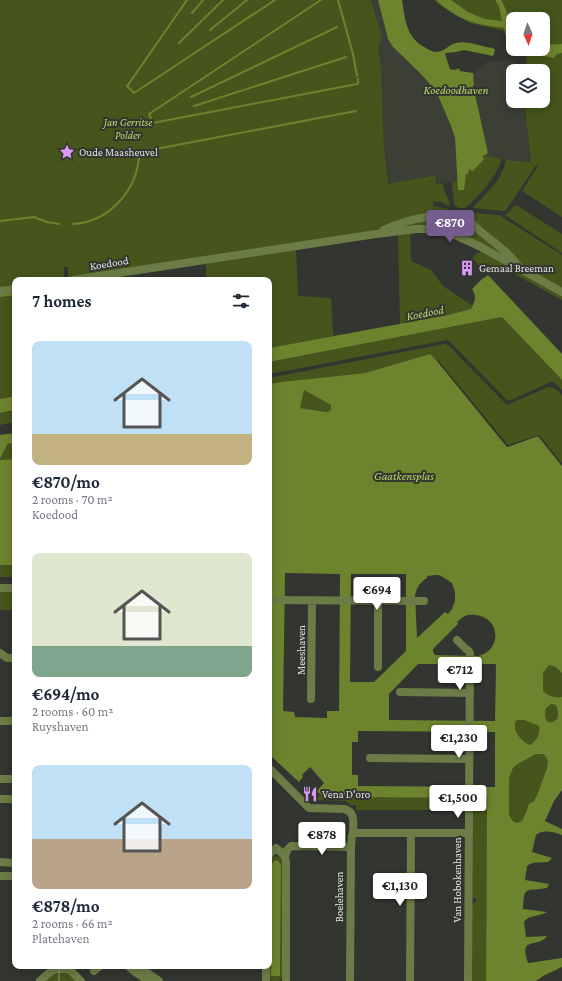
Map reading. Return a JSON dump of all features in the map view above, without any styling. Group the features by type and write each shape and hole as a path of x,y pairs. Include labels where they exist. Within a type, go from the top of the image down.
{"street":[{"path":"376,234 421,218 459,214 470,221 509,254 520,269"},
{"name":"Koedood","path":"93,277 376,234 416,229 432,229 453,234 479,246 562,292"},
{"path":"0,291 12,289"},
{"path":"0,588 12,588"},
{"path":"272,600 421,601"},
{"name":"Meeshaven","path":"311,698 312,601"},
{"path":"378,601 378,667"},
{"name":"Van Hobokenhaven","path":"457,640 469,651 470,655 468,981"},
{"path":"0,653 7,658 12,658"},
{"path":"400,692 470,693"},
{"path":"0,721 12,721"},
{"path":"370,758 469,759"},
{"name":"Boelehaven","path":"272,771 309,808 344,809 351,812 353,833 351,847 350,981"},
{"path":"0,779 12,779"},
{"path":"0,799 12,799"},
{"path":"353,833 468,834"},
{"path":"410,981 411,834"},
{"path":"286,981 285,856 287,850 291,846 351,847"},
{"path":"272,852 276,848 285,856"},
{"path":"0,862 12,862"},
{"path":"0,876 12,876"},
{"path":"40,981 51,970 67,969 81,981"},
{"path":"132,969 148,981"},
{"path":"142,969 159,981"},
{"path":"266,969 266,981"}],"shaded area":[{"path":"371,0 378,0 388,39 436,92 455,138 458,181 436,185 434,175 388,184 384,148 381,64 378,48 382,36"},
{"path":"507,60 521,64 506,64 506,108 525,108 531,162 506,160 485,155 488,153 473,85 473,73 487,62"}],"green space":[{"name":"Jan Gerritse Polder","path":"0,0 371,0 382,36 378,48 381,64 384,148 388,184 435,175 436,184 443,184 450,203 449,206 442,202 433,201 438,203 433,203 433,206 449,209 444,213 374,231 75,277 68,277 68,267 64,267 64,277 12,277 12,287 0,289"},
{"path":"434,0 562,0 562,217 522,191 538,166 537,164 506,210 473,208 496,182 501,174 506,160 531,162 525,108 550,108 550,64 521,64 527,63 526,56 550,56 550,12 506,12 506,34 505,31 470,23 439,5"},
{"path":"485,155 502,159 499,166 487,186 477,198 465,208 458,208 454,204 452,182 458,181 458,189 469,169 484,159 481,156"},
{"path":"516,205 562,234 562,253 505,215"},
{"path":"473,213 499,215 562,255 562,288 525,268 514,256 472,219"},
{"path":"461,219 511,258 453,232 390,230 417,220"},
{"path":"410,232 411,261 431,270 443,286 473,306 471,309 400,324 398,233"},
{"path":"296,248 298,296 331,298 334,336 272,347 272,277 206,277 206,261"},
{"path":"483,251 562,294 562,300 514,274 494,267 479,266 472,258 476,254"},
{"path":"12,292 12,397 0,399 0,294"},
{"path":"502,317 562,380 562,390 553,381 511,400 507,400 448,340 272,373 272,361"},
{"path":"446,344 507,405 548,387 554,388 562,395 562,466 538,436 507,447 430,354 365,373 272,384 272,377"},
{"path":"304,390 331,405 330,411 326,412 300,408"},
{"path":"12,411 12,423 0,425 0,413"},
{"path":"8,443 12,444 12,459 0,460"},
{"path":"0,565 12,565 12,577 0,577"},
{"path":"0,591 12,591 12,610 0,609"},
{"path":"549,665 556,667 562,673 562,697 551,696 543,691 543,673"},
{"path":"551,704 556,705 558,718 553,722 548,722 545,714 546,708"},
{"path":"517,720 524,720 539,726 538,737 530,745 521,738 516,731 515,723"},
{"path":"536,754 543,754 546,757 548,762 547,768 534,801 525,811 522,821 517,823 513,821 509,815 509,778 513,768 516,765"},
{"path":"320,795 323,797 464,798 464,810 356,810 356,805 350,805 346,801 315,800"},
{"path":"473,806 487,806 486,981 471,981 472,904 476,902 476,898 473,898 472,896"},
{"path":"277,856 283,858 282,977 279,981 272,981 269,977 269,969 271,969 271,976 280,975 281,865 278,860 272,864 272,858"},
{"path":"54,972 68,972 77,981 44,981"}],"water":[{"name":"Koedoodhaven","path":"378,0 402,0 410,33 419,44 431,51 440,51 453,44 461,42 493,48 495,50 493,56 464,50 445,54 450,69 455,70 459,68 460,71 473,73 473,85 488,153 482,156 484,159 473,171 469,169 468,174 466,174 464,190 458,190 455,138 436,91 393,47 388,39"},
{"path":"436,0 451,0 468,12 477,16 485,19 502,21 499,6 495,0 501,0 507,12 506,36 504,28 475,23 452,13"},
{"path":"562,44 562,53 557,54 554,58 544,56 550,56 550,45"},
{"path":"488,275 562,354 562,380 502,317 272,361 272,347 448,315 471,309 475,299 475,294 472,289"},
{"name":"Gaatkensplas","path":"430,354 507,447 538,436 562,466 562,673 556,667 549,665 543,673 543,691 551,696 562,697 562,790 554,801 545,821 562,829 562,835 552,832 541,832 536,835 532,852 552,858 548,862 529,864 527,866 525,880 549,884 547,888 525,892 523,909 547,912 526,919 524,922 526,937 547,936 539,942 527,946 525,949 528,963 562,958 562,967 536,981 486,981 487,798 323,797 317,791 324,783 310,767 302,775 303,777 299,782 272,757 272,384 365,373","holes":["304,390 331,405 330,411 326,412 300,408","285,573 340,574 339,711 327,711 327,718 295,717 294,712 283,711","351,574 406,574 406,651 374,682 350,682","439,575 452,583 455,592 455,601 448,614 445,612 417,638 415,595 419,585 427,578 427,576","468,615 479,616 487,619 493,625 495,632 495,640 492,647 478,656 435,655 433,649 458,624 457,622","418,664 496,665 495,721 389,720 389,694","551,704 556,705 558,718 553,722 548,722 545,717 546,708","517,720 524,720 539,726 539,734 536,740 530,745 524,741 518,735 515,724","358,731 495,732 495,787 358,786 358,775 352,775 352,742 358,742","536,754 543,754 548,762 534,801 529,804 522,821 517,823 513,821 509,815 509,778 513,768"]},
{"path":"12,397 12,411 0,413 0,399"},
{"path":"12,433 12,444 8,443 0,459 0,435"},
{"path":"12,459 12,565 0,565 0,460"},
{"path":"278,860 281,865 280,976 271,976 272,864 274,861"}],"pier":[{"path":"438,360 508,445 539,435 562,463 562,466 538,436 507,447 437,361"}],"waterway":[{"path":"187,0 127,86 134,93 275,0"},
{"path":"192,13 203,0"},
{"path":"179,43 223,0"},
{"path":"210,30 247,0"},
{"path":"321,0 149,114 153,123 357,84 358,79"},
{"path":"338,0 353,54 357,76"},
{"path":"191,97 337,27"},
{"path":"194,106 346,57"},
{"path":"73,224 86,222 98,217 119,202 133,180 140,152 356,111"},
{"path":"0,221 34,217 47,222 59,224"},
{"path":"0,296 12,294"}],"tram line":[{"path":"59,969 59,981"}],"place":[{"name":"Oude Maasheuvel","path":"67,152"},
{"name":"Gemaal Breeman","path":"467,268"},
{"name":"Vena D'oro","path":"310,794"}]}
